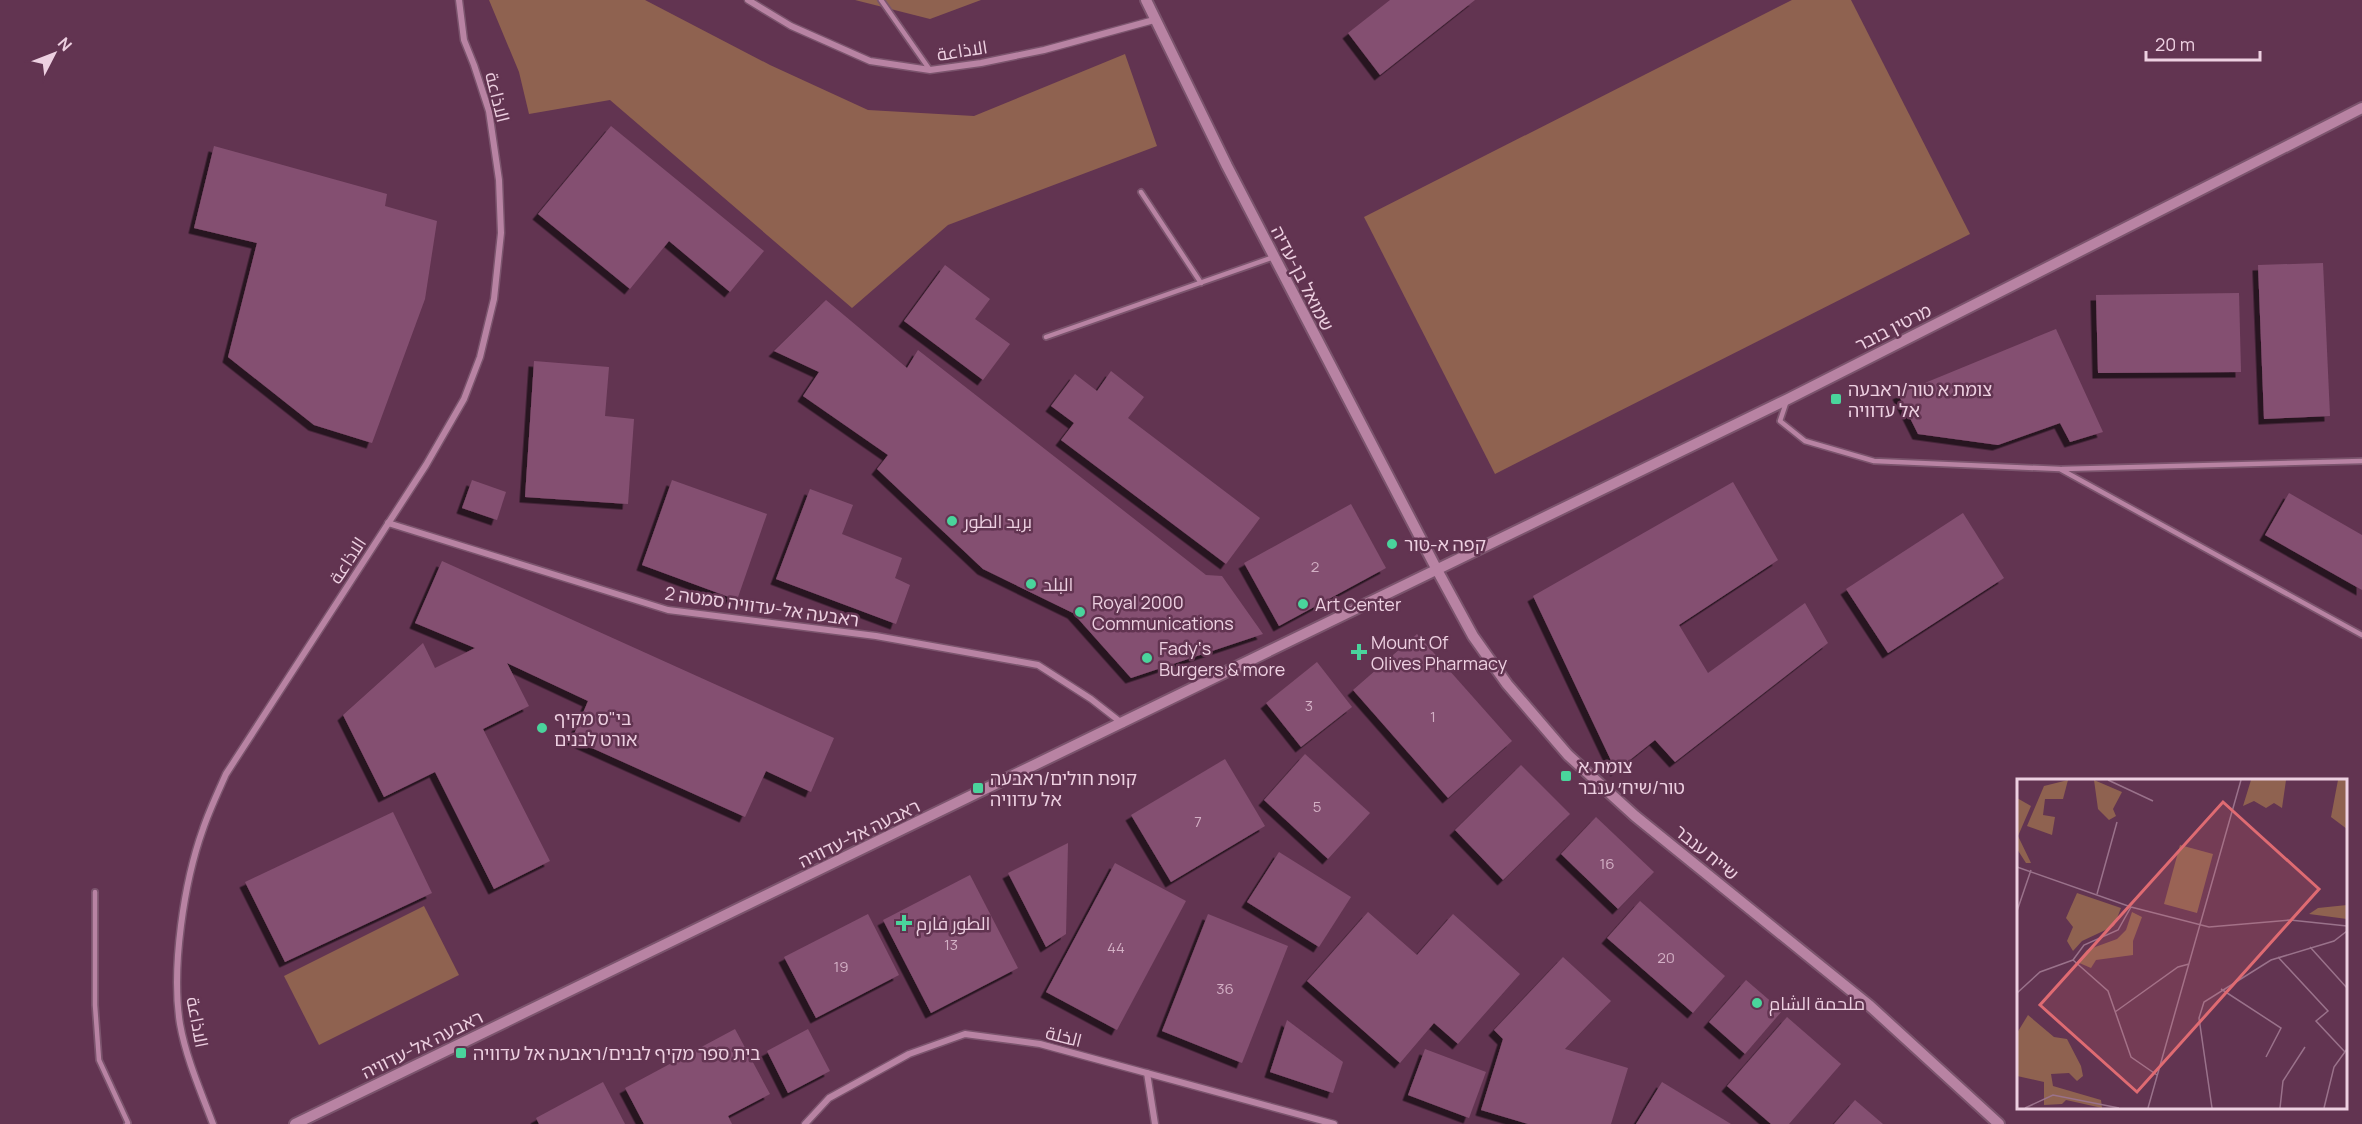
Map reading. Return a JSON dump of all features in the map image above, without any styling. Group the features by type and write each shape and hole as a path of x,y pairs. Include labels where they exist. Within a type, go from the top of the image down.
{"street":[{"name":"الاذاعة","path":"213,1124 192,1069 180,1026 176,991 187,891 202,830 226,774 426,465 464,399 480,357 494,299 501,233 499,180 489,111 464,40 459,0"},
{"name":"الاذاعة","path":"748,0 791,26 870,61 930,70 981,63 1044,50 1154,20"},
{"name":"שמואל בן-עדיה","path":"1146,0 1274,257 1436,568"},
{"name":"מרטין בובר","path":"1436,568 1788,399 2362,108"},
{"name":"ראבעה אל-עדוויה סמטה 2","path":"388,523 668,610 876,636 1038,665 1091,699 1123,724"},
{"name":"ראבעה אל-עדוויה","path":"295,1124 1123,724 1436,568"},
{"name":"שייח ענבר","path":"1436,568 1473,636 1507,684 1568,755 1635,816 1870,1006 1999,1124"},
{"name":"الخلة","path":"805,1124 829,1098 899,1059 966,1034 1041,1044 1334,1124"},
{"path":"1147,1073 1155,1124"}],"lane":[{"path":"881,0 930,70"},
{"path":"1141,192 1201,283"},
{"path":"1046,337 1274,257"},
{"path":"1788,399 1780,421 1805,441 1874,461 2060,469 2362,461"},
{"path":"2060,469 2362,635"},
{"path":"95,892 95,1005 99,1060 129,1123 127,1124"}],"shaded area":[{"path":"489,0 645,0 770,65 868,110 974,116 1125,54 1157,146 948,225 852,308 610,100 529,114 519,72"},
{"path":"855,0 981,0 930,19"},
{"path":"1792,0 1851,0 1970,234 1495,474 1364,217"},
{"path":"424,906 459,975 319,1045 284,976"}],"building":[{"path":"1390,0 1475,0 1380,75 1348,33"},
{"path":"611,126 764,251 730,292 669,241 630,289 538,214"},
{"path":"214,146 387,194 385,206 437,221 425,299 372,443 314,425 228,357 257,243 194,228"},
{"path":"2323,263 2330,416 2264,419 2258,265"},
{"path":"945,265 990,299 975,319 1010,344 983,380 904,321"},
{"path":"2239,293 2241,372 2098,373 2096,295"},
{"path":"826,300 907,368 918,350 1206,575 1222,576 1263,634 1131,678 1073,613 983,569 877,469 888,455 803,396 819,372 774,351"},
{"path":"2056,329 2103,432 2070,442 2060,423 1998,445 1918,434 1898,394"},
{"path":"534,361 609,367 605,416 634,419 628,504 525,497"},
{"path":"1111,371 1144,397 1128,418 1260,518 1226,564 1061,440 1074,423 1051,406 1075,374 1097,391"},
{"path":"472,480 506,492 497,520 462,508"},
{"path":"672,480 767,514 737,600 642,565"},
{"path":"1733,482 1778,560 1679,625 1708,673 1805,603 1828,643 1675,762 1655,740 1616,771 1533,596"},
{"path":"810,489 853,505 842,534 902,558 895,578 910,585 896,624 776,579"},
{"path":"2289,493 2362,535 2362,590 2265,535"},
{"path":"1351,504 1386,568 1279,626 1244,563"},
{"path":"1963,513 2004,578 1888,653 1846,589"},
{"path":"442,561 834,738 811,792 766,771 745,817 572,739 588,701 507,663 529,706 483,729 550,861 494,889 435,772 384,797 343,715 423,643 435,668 475,648 415,623"},
{"path":"1417,634 1512,741 1448,798 1353,690"},
{"path":"1317,662 1352,707 1301,747 1266,703"},
{"path":"1305,754 1370,813 1328,859 1264,800"},
{"path":"1225,759 1265,826 1171,882 1131,815"},
{"path":"1521,765 1570,814 1503,880 1455,830"},
{"path":"393,812 432,893 285,962 245,882"},
{"path":"1596,817 1654,872 1618,909 1561,854"},
{"path":"1068,843 1066,934 1046,947 1008,873"},
{"path":"1279,852 1351,897 1319,947 1247,902"},
{"path":"1115,863 1186,901 1117,1030 1046,992"},
{"path":"970,875 1018,968 931,1013 883,920"},
{"path":"1640,901 1725,976 1693,1013 1607,938"},
{"path":"1368,912 1417,955 1453,914 1520,974 1458,1044 1434,1023 1400,1063 1307,981"},
{"path":"868,914 899,975 816,1018 784,957"},
{"path":"1208,914 1288,946 1242,1063 1162,1031"},
{"path":"1563,957 1611,1001 1565,1049 1628,1068 1611,1124 1528,1124 1481,1110 1503,1039 1494,1030"},
{"path":"1746,980 1782,1011 1745,1054 1709,1022"},
{"path":"1787,1017 1841,1064 1789,1124 1771,1124 1727,1086"},
{"path":"1287,1020 1343,1062 1333,1093 1270,1072"},
{"path":"735,1029 770,1094 728,1116 732,1124 644,1124 625,1088"},
{"path":"808,1029 830,1071 788,1093 767,1051"},
{"path":"1425,1049 1486,1072 1469,1118 1408,1095"},
{"path":"603,1082 625,1124 539,1124 536,1118"},
{"path":"1662,1082 1731,1124 1636,1124"},
{"path":"1855,1100 1883,1124 1834,1124"}],"place":[{"name":"צומת א טור/ראבעה אל עדוויה","path":"1836,399"},
{"name":"بريد الطور","path":"952,521"},
{"name":"קפה א-טור","path":"1392,544"},
{"name":"البلد","path":"1031,584"},
{"name":"Art Center","path":"1303,604"},
{"name":"Royal 2000 Communications","path":"1080,612"},
{"name":"Mount Of Olives Pharmacy","path":"1359,652"},
{"name":"Fady‘s Burgers & more","path":"1147,658"},
{"name":"בי\"ס מקיף אורט לבנים","path":"542,728"},
{"name":"צומת א טור/שיח׳ ענבר","path":"1566,776"},
{"name":"קופת חולים/ראבעה אל עדוויה","path":"978,788"},
{"name":"الطور فارم","path":"904,923"},
{"name":"ملحمة الشام","path":"1757,1003"},
{"name":"בית ספר מקיף לבנים/ראבעה אל עדוויה","path":"461,1053"}]}
